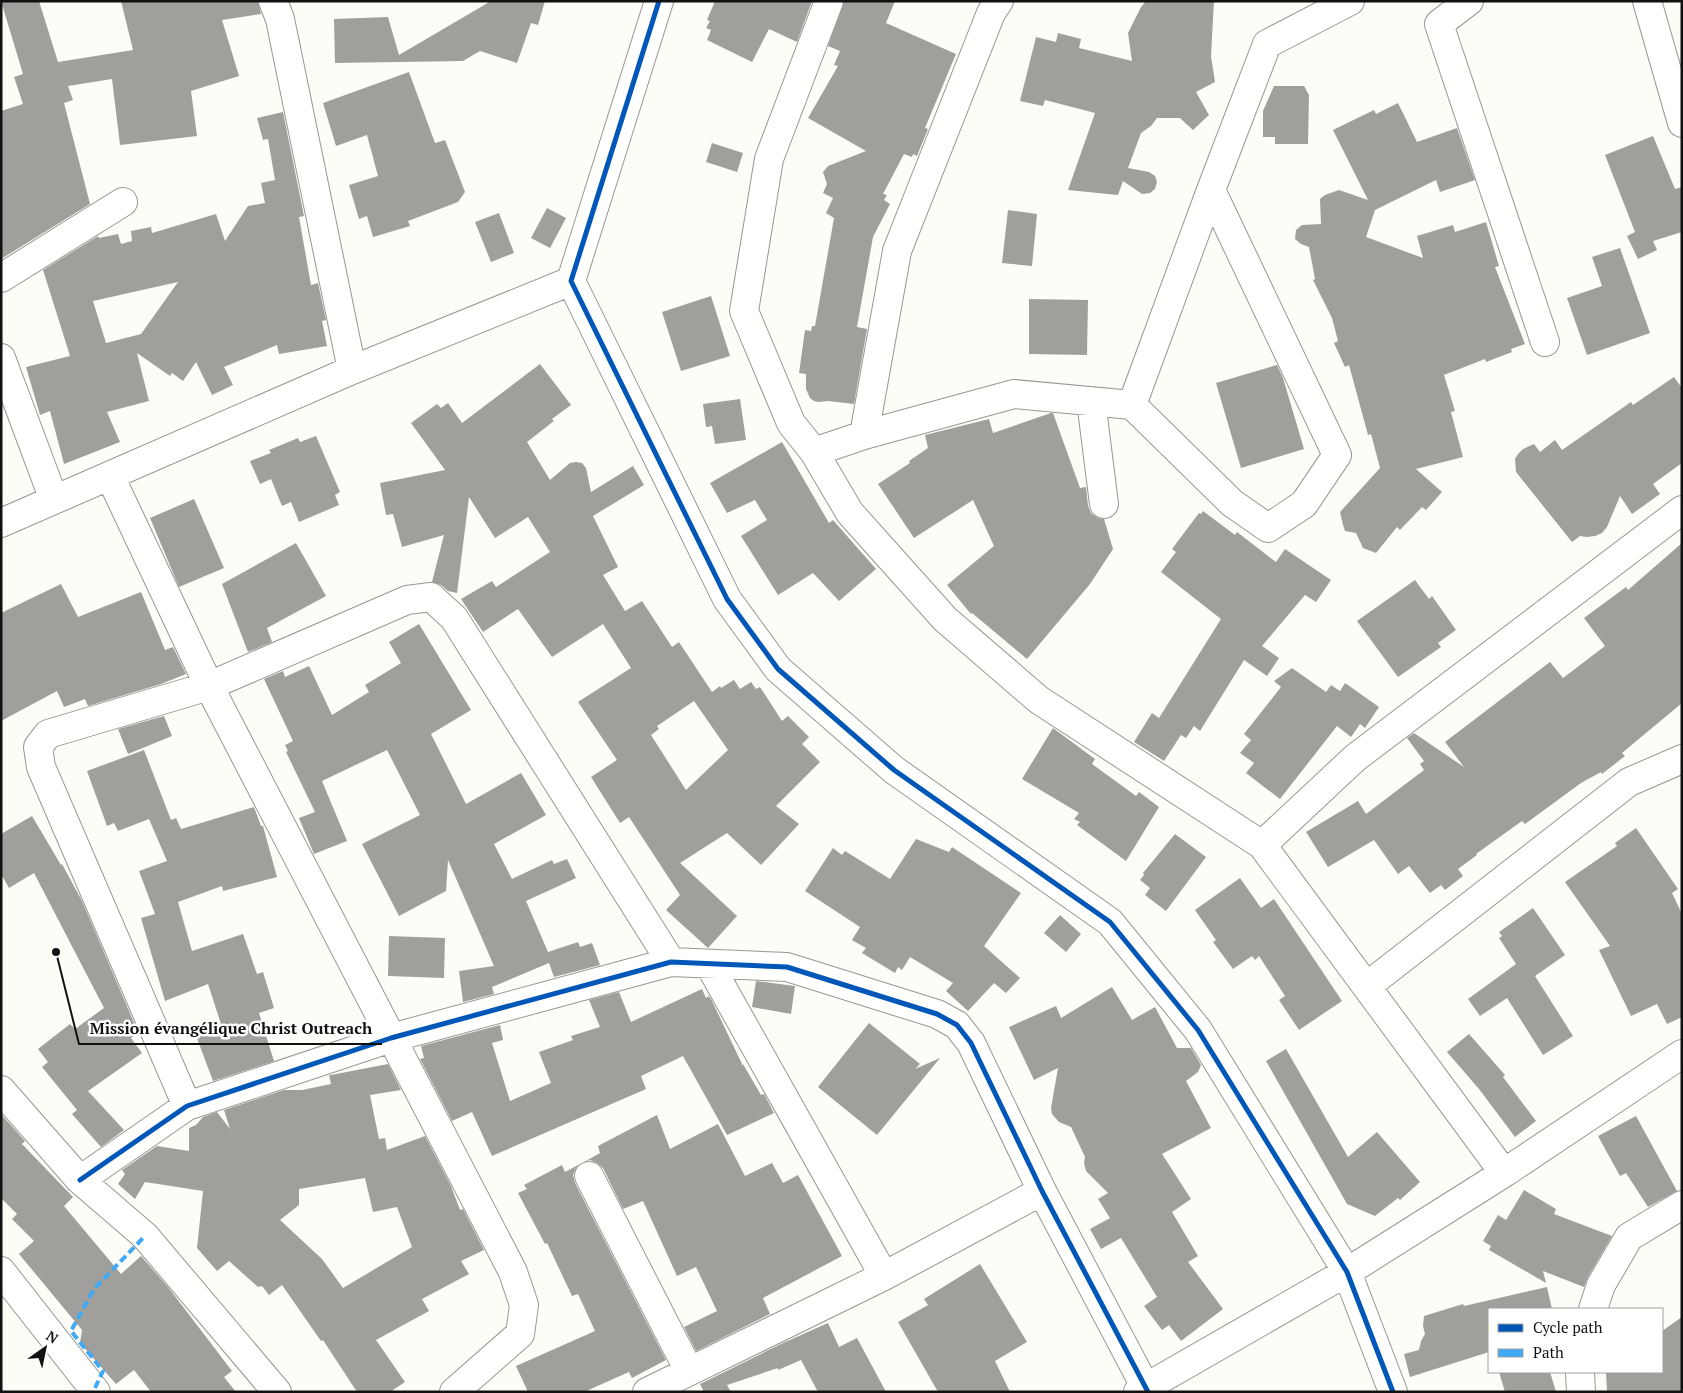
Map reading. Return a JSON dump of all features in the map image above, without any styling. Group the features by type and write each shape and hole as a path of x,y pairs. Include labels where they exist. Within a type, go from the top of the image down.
{"street":[{"path":"273,1 280,19 352,370"},
{"path":"659,1 571,281 726,599 778,669 894,770 1110,922 1198,1030 1347,1272 1393,1392"},
{"path":"829,1 769,159 744,311 791,423 814,452 850,513 944,618 1039,700 1262,845 1504,1173"},
{"path":"864,435 897,251 991,13 999,1"},
{"path":"1132,405 1267,44 1350,1"},
{"path":"1469,1 1439,24 1545,342"},
{"path":"1647,1 1682,123"},
{"path":"814,452 864,435 1014,394 1132,405 1232,503 1268,528 1304,504 1337,455 1211,190"},
{"path":"1,278 123,202"},
{"path":"1,523 352,370 571,281"},
{"path":"1,358 54,500"},
{"path":"1091,401 1104,504"},
{"path":"110,476 209,686 513,1272 524,1305 520,1334 454,1392"},
{"path":"1262,845 1355,758 1682,510"},
{"path":"187,1106 41,767 38,748 48,734 209,686 407,600 431,597 454,618 671,962"},
{"path":"1366,986 1629,782 1682,759"},
{"path":"80,1180 187,1106 391,1038 671,962 787,967 937,1014 957,1025 971,1044 1042,1191 1144,1390 1347,1272 1504,1173 1682,1054"},
{"path":"709,964 884,1276"},
{"path":"1,1090 80,1180 145,1236 277,1392"},
{"path":"589,1176 689,1371"},
{"path":"647,1392 884,1276 1042,1191"},
{"path":"1593,1308 1601,1285 1629,1238 1682,1204"},
{"path":"1,1271 92,1391"},
{"path":"1580,1373 1581,1392"}],"building":[{"path":"1,1 39,1 58,62 133,50 121,1 258,1 261,14 222,20 239,76 191,91 197,136 120,145 112,79 68,86 73,100 64,103 90,204 1,259 1,111 23,104 14,77 23,74"},
{"path":"491,1 545,1 538,25 531,23 517,63 480,51 463,61 335,63 334,19 388,17 399,55"},
{"path":"715,1 812,1 797,42 769,29 752,62 707,40 711,30 706,28 710,21 707,20"},
{"path":"844,1 895,1 886,23 956,54 925,128 928,129 917,156 913,154 912,157 904,154 883,194 887,195 884,200 890,204 873,237 857,327 867,329 854,404 814,401 810,398 806,389 806,374 799,373 805,330 811,331 812,326 815,326 834,218 826,213 833,198 823,193 827,184 823,172 828,166 866,151 808,118 838,66 834,65 840,51 828,46"},
{"path":"1146,1 1214,1 1211,56 1215,82 1196,92 1209,115 1193,130 1180,118 1157,118 1151,126 1141,133 1128,168 1149,172 1155,176 1157,182 1155,189 1150,193 1142,194 1123,181 1118,195 1068,190 1095,113 1045,100 1043,106 1020,101 1036,37 1056,42 1058,33 1081,39 1079,48 1132,61 1128,33"},
{"path":"409,72 435,143 445,140 465,192 458,202 408,221 410,226 373,237 367,216 359,219 349,185 378,176 367,135 336,146 323,103"},
{"path":"1274,86 1304,86 1309,95 1308,144 1275,144 1275,137 1263,137 1263,111"},
{"path":"1398,103 1417,142 1457,128 1475,180 1440,192 1436,180 1375,210 1366,237 1423,258 1417,236 1453,225 1455,232 1486,222 1499,266 1495,267 1525,344 1511,349 1512,352 1486,362 1485,359 1444,375 1455,411 1451,412 1463,457 1416,469 1442,492 1426,510 1422,507 1400,530 1397,527 1376,553 1363,548 1356,533 1345,531 1340,512 1380,468 1371,434 1368,435 1349,365 1345,367 1334,343 1338,341 1332,318 1313,280 1315,279 1309,247 1295,239 1296,230 1302,225 1321,224 1320,199 1325,195 1339,190 1368,200 1333,130 1374,110 1376,114"},
{"path":"283,112 304,216 299,217 311,285 318,283 326,320 322,321 327,346 279,354 277,345 224,367 233,385 212,395 196,362 183,381 172,373 170,376 137,353 149,401 107,412 120,442 64,464 50,411 40,415 26,367 70,356 43,270 98,236 99,238 118,234 121,244 132,241 131,231 151,227 152,233 216,214 225,241 248,206 265,203 261,183 275,180 268,139 263,140 257,118","holes":["178,282 141,334 106,343 93,301"]},
{"path":"1653,136 1675,189 1682,187 1682,232 1653,241 1657,250 1638,259 1627,236 1635,232 1605,155"},
{"path":"712,143 743,153 737,172 706,162"},
{"path":"547,208 566,218 550,248 531,238"},
{"path":"1008,210 1037,214 1032,266 1002,263"},
{"path":"499,213 514,253 491,262 475,222"},
{"path":"1620,248 1650,333 1587,355 1567,298 1602,286 1592,257"},
{"path":"711,296 730,356 681,371 662,312"},
{"path":"1029,299 1088,300 1087,355 1029,354"},
{"path":"540,364 571,405 552,419 554,421 527,442 550,480 570,463 576,462 582,463 586,468 591,492 633,466 644,485 593,516 618,567 603,575 625,611 642,601 672,647 679,642 712,692 734,680 740,689 751,682 756,689 760,687 782,721 788,716 809,737 802,744 820,762 776,806 799,824 761,865 727,833 680,863 737,916 708,948 666,910 680,895 629,817 620,823 591,777 617,760 578,702 631,668 603,624 552,657 518,609 483,632 461,599 492,581 496,587 550,552 528,517 495,538 469,497 457,593 448,591 441,585 432,582 444,535 402,547 393,514 386,515 380,483 445,470 411,423 437,404 441,408 448,403 462,423","holes":["694,701 728,750 686,790 651,735 659,729 657,726"]},
{"path":"1277,365 1283,378 1304,449 1241,468 1216,383"},
{"path":"1674,377 1682,388 1682,463 1653,484 1660,494 1632,514 1620,496 1607,527 1602,533 1595,536 1580,536 1572,542 1516,472 1515,459 1518,454 1523,449 1534,444 1540,452 1555,440 1562,450 1631,402 1633,405"},
{"path":"740,399 746,440 715,444 712,426 706,427 703,404"},
{"path":"1053,413 1080,488 1086,487 1088,506 1091,513 1098,518 1104,519 1113,549 1090,584 1027,659 971,614 947,585 994,546 973,500 914,538 878,484 910,463 909,461 928,448 925,435 989,419 993,433"},
{"path":"316,436 340,492 335,495 339,505 299,522 291,502 282,506 271,479 260,484 250,461 271,453 269,450 298,438 300,442"},
{"path":"782,442 829,523 833,520 876,569 839,601 813,573 778,595 741,536 767,520 755,500 727,513 710,483"},
{"path":"194,499 224,568 179,587 150,518"},
{"path":"1203,511 1235,535 1237,532 1276,562 1285,549 1331,580 1316,602 1305,595 1262,646 1279,658 1267,676 1244,660 1200,731 1194,726 1186,738 1181,735 1164,761 1134,742 1152,713 1159,718 1221,619 1161,572 1176,552 1172,549 1199,513 1201,514"},
{"path":"296,543 326,596 267,628 272,642 248,652 222,584"},
{"path":"1682,543 1682,703 1622,753 1625,756 1602,774 1601,772 1581,783 1525,824 1522,821 1476,854 1458,869 1463,876 1445,890 1441,885 1430,893 1409,866 1398,874 1374,840 1328,867 1306,832 1358,801 1366,814 1424,770 1420,764 1424,761 1407,738 1414,733 1464,767 1445,742 1550,662 1563,678 1605,646 1584,618 1626,587 1628,590"},
{"path":"1415,580 1429,599 1432,596 1456,630 1438,643 1441,647 1398,677 1357,621"},
{"path":"61,584 78,617 141,592 165,650 173,647 186,674 161,684 88,706 85,699 64,707 57,691 1,721 1,613"},
{"path":"419,624 471,710 431,734 466,804 521,773 546,815 494,844 512,879 552,860 554,864 567,859 576,878 526,901 548,952 578,942 580,947 592,943 600,965 554,977 549,963 492,987 494,994 463,1002 459,971 494,966 448,860 446,891 399,916 362,844 420,815 387,750 322,781 347,841 314,854 299,818 315,812 286,752 288,751 285,745 293,741 264,679 283,671 285,677 309,666 332,715 369,692 365,685 401,663 389,642"},
{"path":"1292,668 1326,692 1331,685 1340,691 1345,683 1379,707 1365,728 1360,724 1351,737 1337,726 1280,799 1246,773 1254,763 1240,753 1251,740 1244,734 1281,687 1274,681"},
{"path":"164,716 172,736 128,754 118,729"},
{"path":"1053,728 1095,759 1092,764 1136,796 1139,792 1159,807 1126,861 1077,825 1080,822 1074,819 1079,813 1022,779"},
{"path":"144,750 171,820 176,818 181,829 254,807 261,826 263,826 277,877 223,891 222,886 178,902 192,951 243,934 257,974 263,972 274,1008 259,1013 274,1061 213,1081 195,1033 221,1024 208,984 165,1001 141,918 155,914 139,871 167,861 149,819 118,831 114,823 107,826 87,771"},
{"path":"32,816 62,864 82,901 138,1032 131,1038 142,1053 88,1091 124,1130 101,1147 72,1114 77,1110 42,1067 48,1062 38,1049 70,1024 75,1029 104,1008 34,873 9,888 1,874 1,834"},
{"path":"1636,828 1678,889 1672,893 1682,914 1682,1017 1667,1024 1657,1004 1631,1016 1599,950 1610,946 1565,882 1617,846 1615,843"},
{"path":"1175,834 1206,857 1166,911 1145,895 1150,888 1140,880 1144,875 1143,873"},
{"path":"916,839 949,852 952,847 1021,893 984,946 1020,978 1006,993 994,983 968,1011 946,991 953,983 910,957 902,970 898,967 895,973 862,953 866,948 852,940 860,927 805,891 833,848 842,855 845,851 890,879"},
{"path":"1240,878 1261,908 1274,899 1342,1001 1299,1030 1279,1000 1285,996 1259,956 1255,960 1252,956 1233,969 1213,942 1216,940 1195,910"},
{"path":"1533,908 1565,955 1535,976 1573,1036 1543,1055 1507,998 1480,1016 1468,999 1516,964 1499,938 1502,936 1499,932"},
{"path":"1060,915 1081,934 1066,952 1044,933"},
{"path":"389,936 445,938 444,978 388,976"},
{"path":"756,981 795,986 791,1014 752,1007"},
{"path":"1112,987 1132,1020 1155,1007 1177,1048 1191,1048 1201,1065 1198,1072 1186,1081 1211,1128 1162,1154 1191,1199 1172,1212 1198,1256 1188,1262 1223,1309 1181,1341 1169,1325 1162,1330 1144,1306 1157,1297 1121,1238 1101,1249 1090,1229 1110,1218 1098,1199 1108,1193 1086,1171 1085,1157 1071,1127 1059,1122 1052,1114 1051,1108 1058,1068 1034,1080 1009,1027 1056,1006 1061,1018"},
{"path":"702,989 706,998 709,996 712,1001 743,1066 743,1064 761,1095 764,1094 774,1113 727,1135 683,1056 641,1076 646,1089 492,1156 472,1112 452,1121 420,1059 424,1058 421,1046 500,1025 503,1040 492,1043 510,1101 551,1083 539,1052 573,1040 571,1036 600,1027 589,1000 619,992 631,1022"},
{"path":"869,1023 920,1064 915,1069 940,1058 877,1135 818,1087"},
{"path":"1469,1034 1505,1075 1503,1077 1536,1121 1515,1137 1479,1089 1447,1052"},
{"path":"1286,1049 1348,1157 1377,1132 1420,1182 1400,1200 1398,1198 1375,1216 1347,1204 1266,1061"},
{"path":"388,1064 401,1090 370,1095 379,1139 385,1138 387,1150 425,1136 451,1186 460,1210 463,1209 484,1250 461,1261 469,1274 422,1299 429,1311 376,1340 405,1382 390,1392 357,1392 323,1340 321,1341 282,1285 269,1295 262,1286 258,1287 229,1261 217,1271 197,1248 203,1191 145,1182 135,1199 118,1184 125,1174 122,1170 157,1146 189,1151 189,1128 196,1125 203,1117 217,1112 230,1129 224,1110 284,1090 302,1090 331,1084 329,1075","holes":["365,1178 373,1212 397,1207 412,1247 343,1288 322,1259 280,1220 299,1205 299,1189"]},
{"path":"1,1114 25,1141 22,1144 73,1197 64,1206 121,1274 141,1256 168,1287 232,1371 224,1377 236,1392 151,1392 134,1370 116,1384 80,1343 82,1330 19,1254 34,1241 12,1219 17,1214 1,1198"},
{"path":"657,1115 670,1149 718,1124 745,1176 772,1163 783,1183 798,1175 842,1256 763,1298 770,1314 696,1351 684,1327 717,1311 696,1267 677,1276 643,1201 623,1209 603,1168 590,1160 584,1162 600,1153 598,1146"},
{"path":"1636,1116 1677,1191 1648,1207 1626,1173 1620,1176 1598,1136"},
{"path":"580,1164 573,1175 575,1183 666,1360 632,1378 629,1372 584,1392 528,1392 516,1366 595,1331 578,1294 572,1296 547,1243 545,1244 518,1193 527,1189 524,1185 562,1165 565,1172"},
{"path":"1524,1190 1556,1209 1554,1214 1612,1236 1584,1287 1543,1271 1546,1283 1489,1250 1491,1246 1483,1241 1498,1215 1506,1220"},
{"path":"980,1264 1027,1342 995,1361 1010,1392 938,1392 898,1322 928,1305 924,1299"},
{"path":"1547,1287 1552,1308 1488,1308 1488,1352 1410,1377 1404,1354 1419,1350 1425,1334 1423,1326 1424,1316 1463,1304 1464,1306"},
{"path":"1682,1317 1682,1392 1607,1392 1606,1373 1663,1373 1663,1330"},
{"path":"828,1323 839,1347 857,1338 886,1392 818,1392 801,1360 778,1370 778,1368 727,1385 731,1392 704,1392 700,1384"},
{"path":"1499,1373 1550,1373 1556,1392 1505,1392"}],"marked path":[{"path":"95,1388 103,1371 71,1331 94,1289 145,1236"}],"cycle path":[{"path":"659,1 571,281 727,599 778,669 894,770 1110,922 1198,1030 1347,1272 1393,1392"},
{"path":"80,1180 187,1106 391,1038 671,962 787,967 937,1014 957,1025 971,1043 1042,1191 1148,1392"}],"place":[{"name":"Mission évangélique Christ Outreach","path":"56,952"}]}
